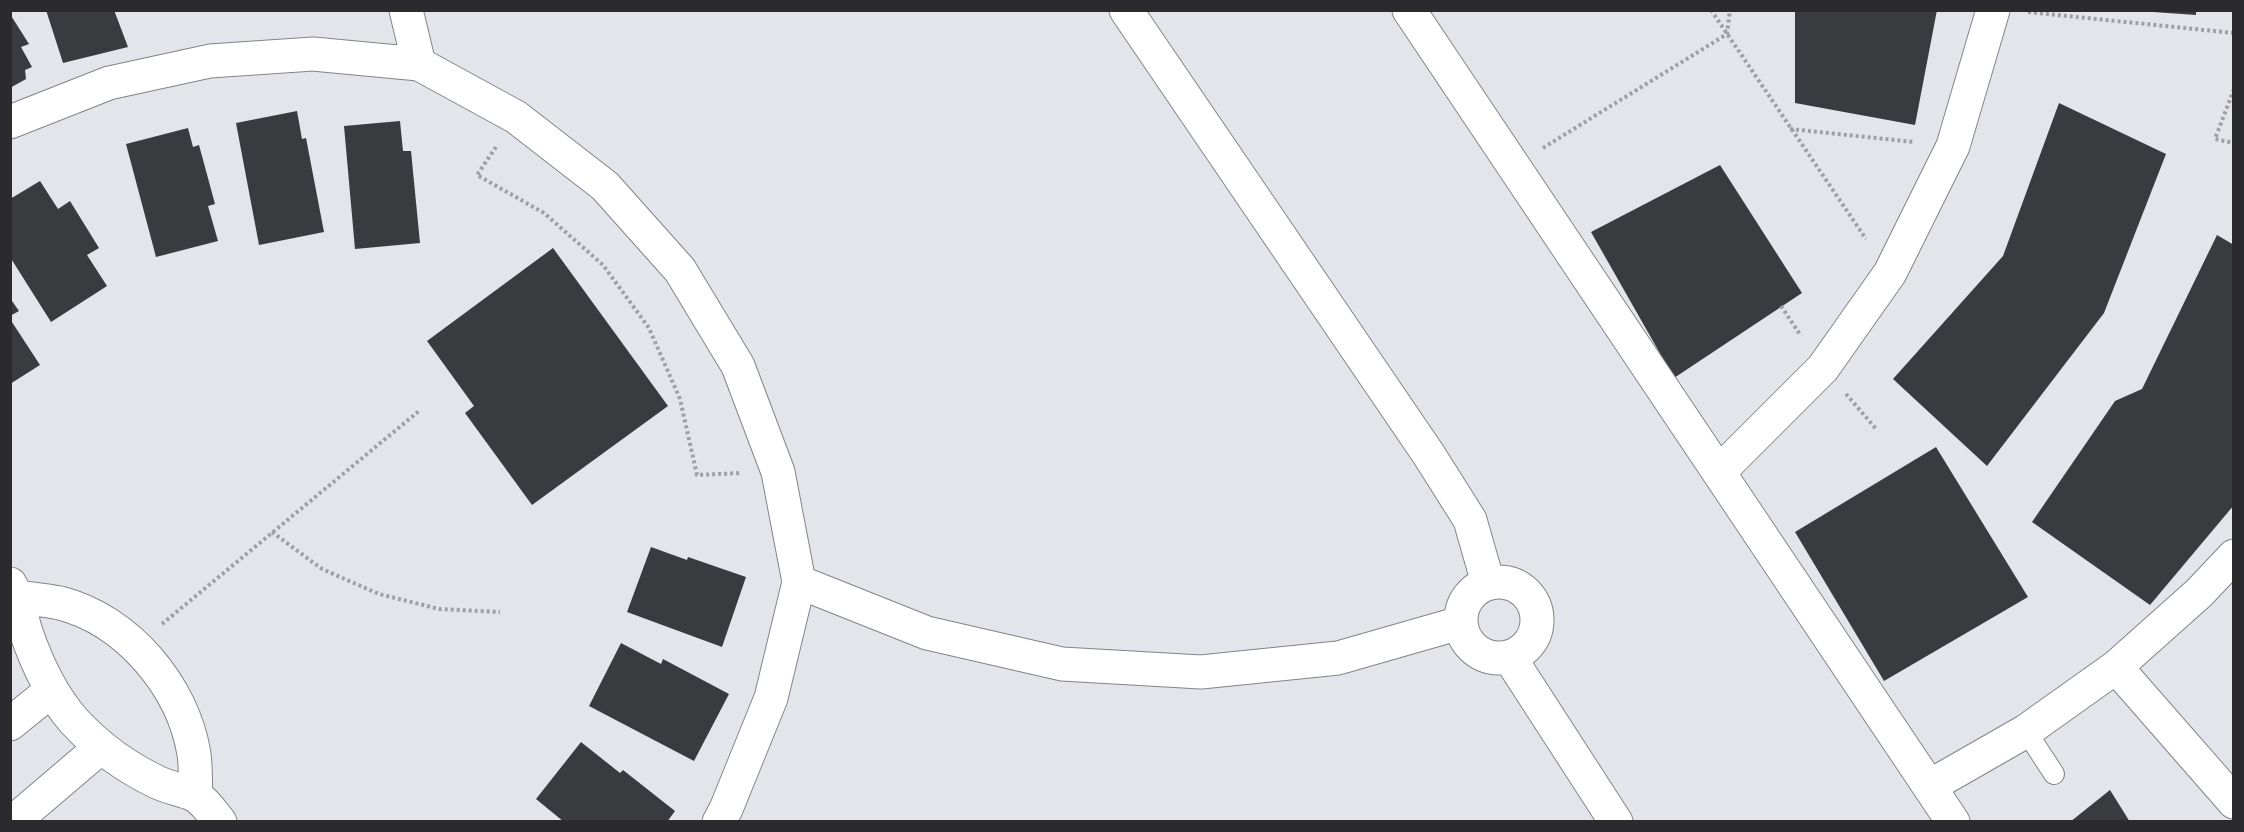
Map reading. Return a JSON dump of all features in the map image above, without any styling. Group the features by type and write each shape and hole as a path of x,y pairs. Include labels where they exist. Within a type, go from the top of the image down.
{"street":[{"path":"406,10 419,64"},
{"path":"1126,10 1429,455 1470,520 1488,583"},
{"path":"1409,10 1953,822"},
{"path":"1719,472 1823,368 1890,273 1953,146 1993,10"},
{"path":"10,122 109,83 210,61 314,54 419,64 516,117 605,186 680,270 738,366 778,472 799,582 771,698 719,822"},
{"path":"1930,786 2026,731 2116,667 2199,593 2234,556"},
{"path":"799,582 927,633 1062,664 1201,672 1338,658 1460,623"},
{"path":"1488,583 1508,583 1526,592 1536,610 1536,630 1527,647 1510,658 1487,658 1468,645 1460,623 1463,606 1468,598 1473,591 1488,583"},
{"path":"14,591 61,603 101,620 136,645 163,677 183,714 194,754 196,796"},
{"path":"14,591 36,660 52,690 74,720 101,747 140,773 161,784 196,796 220,822"},
{"path":"1510,658 1616,822"},
{"path":"2116,667 2234,801"},
{"path":"10,724 52,690"},
{"path":"13,822 101,747"}],"lane":[{"path":"2026,731 2054,774"}],"path":[{"path":"1711,10 1890,273"},
{"path":"1727,34 1730,10"},
{"path":"2025,12 2234,33"},
{"path":"1513,166 1727,34"},
{"path":"2234,89 2215,139 2234,143"},
{"path":"516,117 477,175 544,213 603,265 649,328 681,399 697,475 778,472"},
{"path":"1790,129 1953,146"},
{"path":"136,645 419,411"},
{"path":"272,532 322,569 379,594 439,609 500,612"}],"building":[{"path":"46,10 114,10 128,47 63,63"},
{"path":"1795,10 1937,10 1915,125 1795,103"},
{"path":"2153,10 2196,10 2196,15 2153,12"},
{"path":"10,14 29,44 21,47 32,67 25,70 26,79 10,88"},
{"path":"2059,103 2166,154 2104,313 1987,466 1893,379 2003,256"},
{"path":"297,111 302,139 306,138 324,232 259,245 236,123"},
{"path":"400,121 403,151 411,151 420,243 355,249 344,126"},
{"path":"188,128 193,147 199,145 215,204 208,206 218,241 156,257 126,144"},
{"path":"1720,165 1802,293 1674,378 1591,232"},
{"path":"40,181 58,209 70,201 99,248 87,255 107,286 51,322 10,257 10,199"},
{"path":"2217,235 2234,245 2234,505 2150,605 2032,522 2115,401 2142,389"},
{"path":"553,248 668,406 532,505 465,413 474,406 427,341"},
{"path":"10,298 19,311 10,316"},
{"path":"10,319 40,365 10,384"},
{"path":"1936,447 2028,597 1884,681 1795,532"},
{"path":"651,547 746,577 722,647 627,612"},
{"path":"621,643 661,664 663,659 729,694 694,761 589,706"},
{"path":"581,742 620,773 623,770 675,811 667,822 564,822 536,799"},
{"path":"2110,790 2130,822 2070,822"}]}
